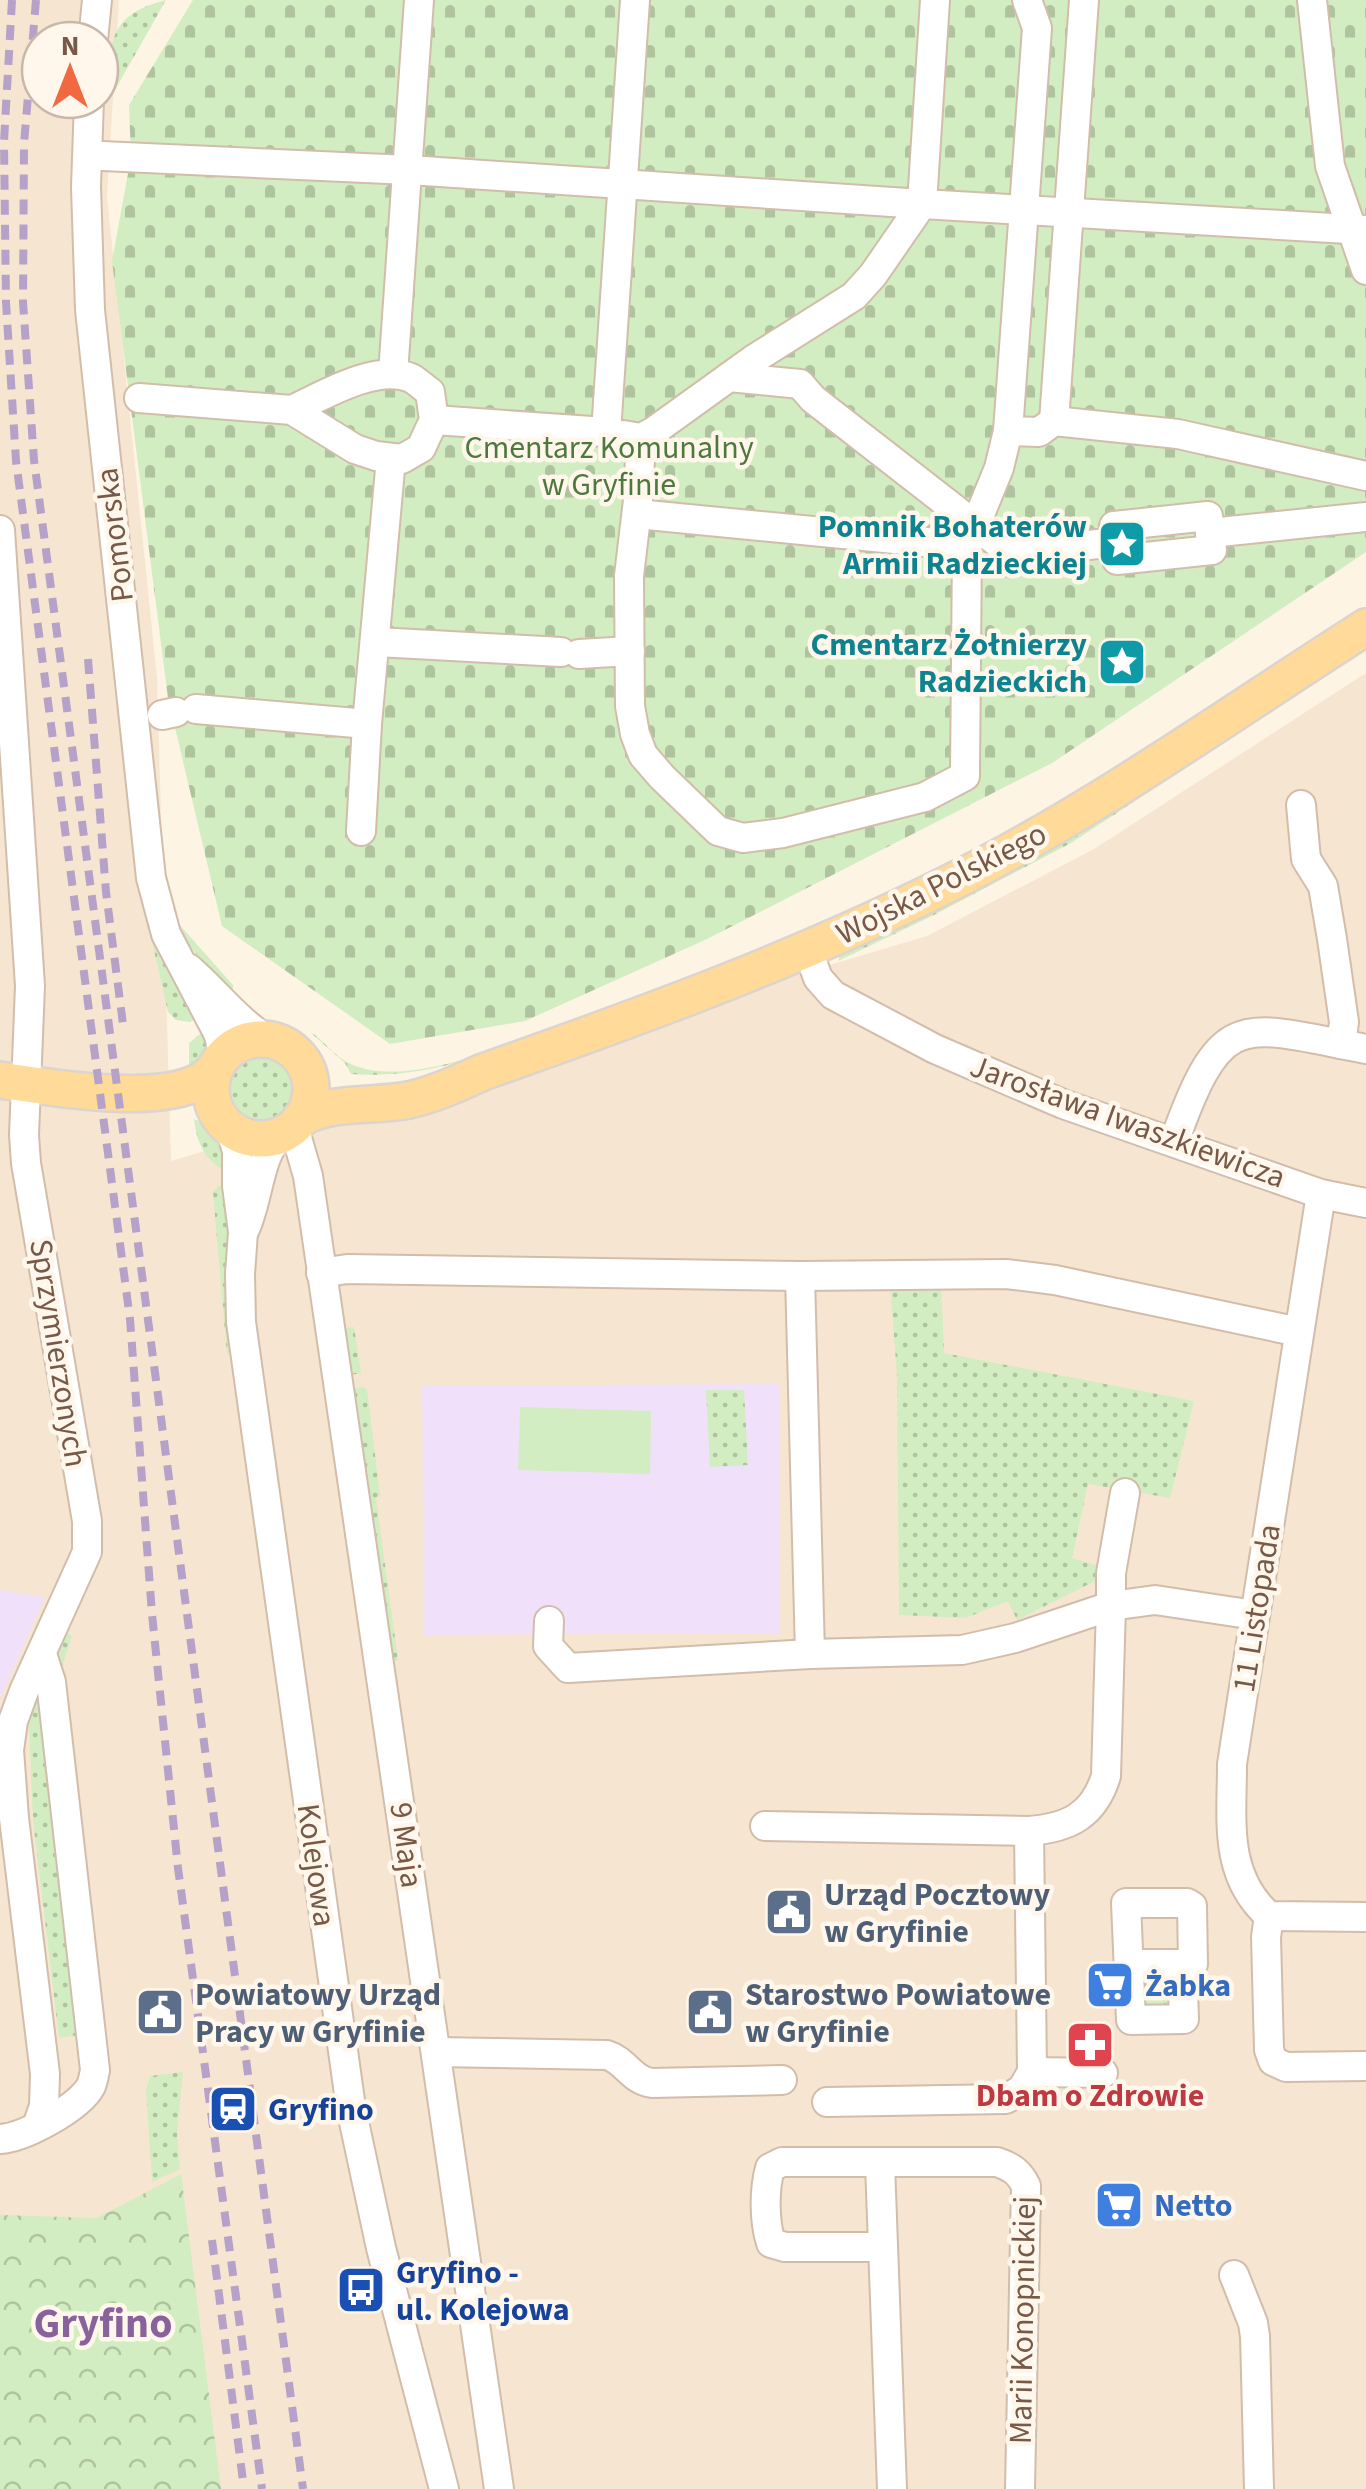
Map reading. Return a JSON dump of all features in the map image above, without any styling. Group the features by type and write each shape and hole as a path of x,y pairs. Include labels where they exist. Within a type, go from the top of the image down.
{"main road":[{"name":"Wojska Polskiego","path":"291,1127 329,1108 411,1100 443,1090 808,951 948,884 1056,824 1366,626"},
{"path":"13,1082 128,1095 199,1084 241,1043 268,1040 292,1050 305,1066 310,1093 291,1127 255,1138 194,1109 144,1104 128,1095"},
{"path":"218,1065 211,1092 225,1123"},
{"name":"Wojska Polskiego","path":"305,1066 328,1080 376,1082 483,1072"}],"street":[{"path":"392,374 419,0"},
{"path":"606,432 635,0"},
{"path":"434,420 606,432 640,438 854,296 922,204 935,0"},
{"path":"640,438 637,514 629,576 630,706 634,734 643,755 718,831 742,838 784,832 925,797 965,776 972,534 999,468 1008,431 1037,28 1027,0"},
{"path":"1054,420 1084,0"},
{"path":"1312,0 1330,166 1358,229 1366,270"},
{"name":"Pomorska","path":"88,120 86,187 93,346 151,878 162,922 218,1033 222,1047 218,1065"},
{"path":"102,156 409,170 1023,212 1358,229"},
{"path":"139,398 292,410 355,449 402,459 421,448 434,420 430,392 411,378 392,374 357,380 292,410"},
{"path":"729,378 800,384 972,534"},
{"path":"355,449 342,420 342,402 357,380"},
{"path":"1008,431 1039,432 1054,420 1178,434 1366,476"},
{"path":"361,831 392,458"},
{"path":"637,514 972,534 1025,552 1116,542 1114,526 1208,516 1210,533 1366,517"},
{"name":"Sprzymierzonych","path":"0,530 30,986 13,1082 87,1521 86,1552 13,1721 9,1750 44,2074 44,2106 37,2126"},
{"path":"377,642 570,653 630,651"},
{"path":"178,712 367,724"},
{"path":"1302,805 1306,859 1323,886 1344,1022 1354,1047"},
{"name":"Jarosława Iwaszkiewicza","path":"808,951 818,978 833,995 934,1048 1063,1104 1321,1194 1366,1203"},
{"name":"Pomorska","path":"182,962 268,1040"},
{"path":"1174,1142 1202,1072 1230,1039 1250,1031 1268,1030 1354,1047"},
{"name":"Kolejowa","path":"225,1123 238,1152 237,1186 244,1232 241,1322 348,2096 381,2248 444,2489"},
{"name":"Kolejowa","path":"244,1232 270,1146 291,1127"},
{"name":"9 Maja","path":"291,1127 308,1176 500,2489"},
{"name":"11 Listopada","path":"1269,1916 1242,1884 1234,1862 1232,1764 1321,1194"},
{"path":"320,1273 347,1270 800,1276 1006,1274 1055,1280 1298,1332"},
{"path":"800,1276 810,1654"},
{"path":"764,1826 1029,1831 1068,1824 1089,1811 1100,1796 1106,1776 1110,1572 1125,1493"},
{"path":"548,1622 548,1646 568,1668 962,1650 1015,1638 1110,1606 1156,1600 1255,1615"},
{"path":"0,2139 22,2136 70,2108 90,2088 95,2070 53,1699 42,1654"},
{"path":"828,2102 1006,2099 1022,2089 1032,2072 1029,1831"},
{"path":"1128,1964 1182,1964 1193,1964 1192,1906 1187,1903 1126,1903 1128,1964 1130,2020 1184,2019 1182,1964"},
{"path":"1366,1918 1269,1916 1269,2050 1273,2061 1286,2067 1366,2066"},
{"path":"436,2052 607,2055 633,2077 652,2083 782,2080"},
{"path":"1032,2072 1103,2073"},
{"name":"Marii Konopnickiej","path":"883,2246 771,2243 767,2232 766,2181 770,2168 782,2162 997,2162 1012,2167 1026,2186 1020,2489"},
{"path":"880,2164 892,2489"},
{"path":"1234,2275 1253,2323 1259,2489"}],"shaded area":[{"path":"0,0 119,0 118,20 20,20 20,120 112,120 107,196 157,677 171,1161 927,936 1094,849 1366,673 1366,2489 0,2489"},
{"path":"779,1384 780,1633 424,1635 422,1386"},
{"path":"0,1590 45,1597 0,1698"}],"green space":[{"path":"166,0 120,81 120,27 130,15"},
{"name":"Cmentarz Komunalny w Gryfinie","path":"193,0 1366,0 1366,552 1052,763 707,939 525,1021 390,1044 222,926 168,698 112,261 131,157 129,105"},
{"path":"1366,642 1366,650 1071,843 838,961 841,952"},
{"path":"146,915 157,943 201,1016 190,1022 176,1020 168,1012"},
{"path":"177,922 233,985 233,995 191,948"},
{"path":"207,1028 207,1054 189,1076 189,1043"},
{"path":"310,1032 347,1062 386,1072 432,1067 517,1043 436,1068 395,1074 351,1074 345,1063"},
{"path":"262,1055 285,1065 295,1088 285,1111 262,1121 239,1111 229,1088 239,1065"},
{"path":"194,1119 219,1138 224,1170 202,1149"},
{"path":"229,1185 226,1292 234,1346 227,1355 213,1192 218,1186"},
{"path":"941,1280 944,1353 1194,1401 1170,1498 1088,1484 1072,1558 1099,1566 1095,1581 1017,1620 1008,1601 965,1618 899,1615 897,1376 890,1282"},
{"path":"354,1327 361,1373 351,1375 344,1328"},
{"path":"352,1389 367,1389 380,1496 376,1498 398,1660 390,1662"},
{"path":"706,1390 744,1390 748,1465 710,1467"},
{"path":"520,1407 651,1411 650,1474 518,1470"},
{"path":"67,1633 72,1636 57,1683 79,2035 59,2038 33,1820 29,1725 42,1679"},
{"path":"1133,1968 1178,1968 1179,2014 1135,2016"},
{"path":"183,2072 177,2133 180,2169 152,2182 146,2090 150,2076"},
{"path":"181,2174 221,2489 0,2489 0,2215 97,2218"}],"railway":[{"path":"12,0 4,142 6,302 16,461 130,1319 152,1614 178,1868 262,2489"},
{"path":"36,0 24,144 23,302 34,460 303,2489"},
{"path":"88,659 106,892 124,1032"},
{"path":"212,2240 243,2481"}],"place":[{"name":"Pomnik Bohaterów Armii Radzieckiej","path":"1122,544"},
{"name":"Cmentarz Żołnierzy Radzieckich","path":"1122,662"},
{"name":"Urząd Pocztowy w Gryfinie","path":"789,1912"},
{"name":"Żabka","path":"1110,1985"},
{"name":"Powiatowy Urząd Pracy w Gryfinie","path":"160,2012"},
{"name":"Starostwo Powiatowe w Gryfinie","path":"710,2012"},
{"name":"Dbam o Zdrowie","path":"1090,2045"},
{"name":"Gryfino","path":"233,2109"},
{"name":"Netto","path":"1119,2205"},
{"name":"Gryfino - ul. Kolejowa","path":"361,2290"}],"district":[{"name":"Gryfino","path":"103,2322"}]}
